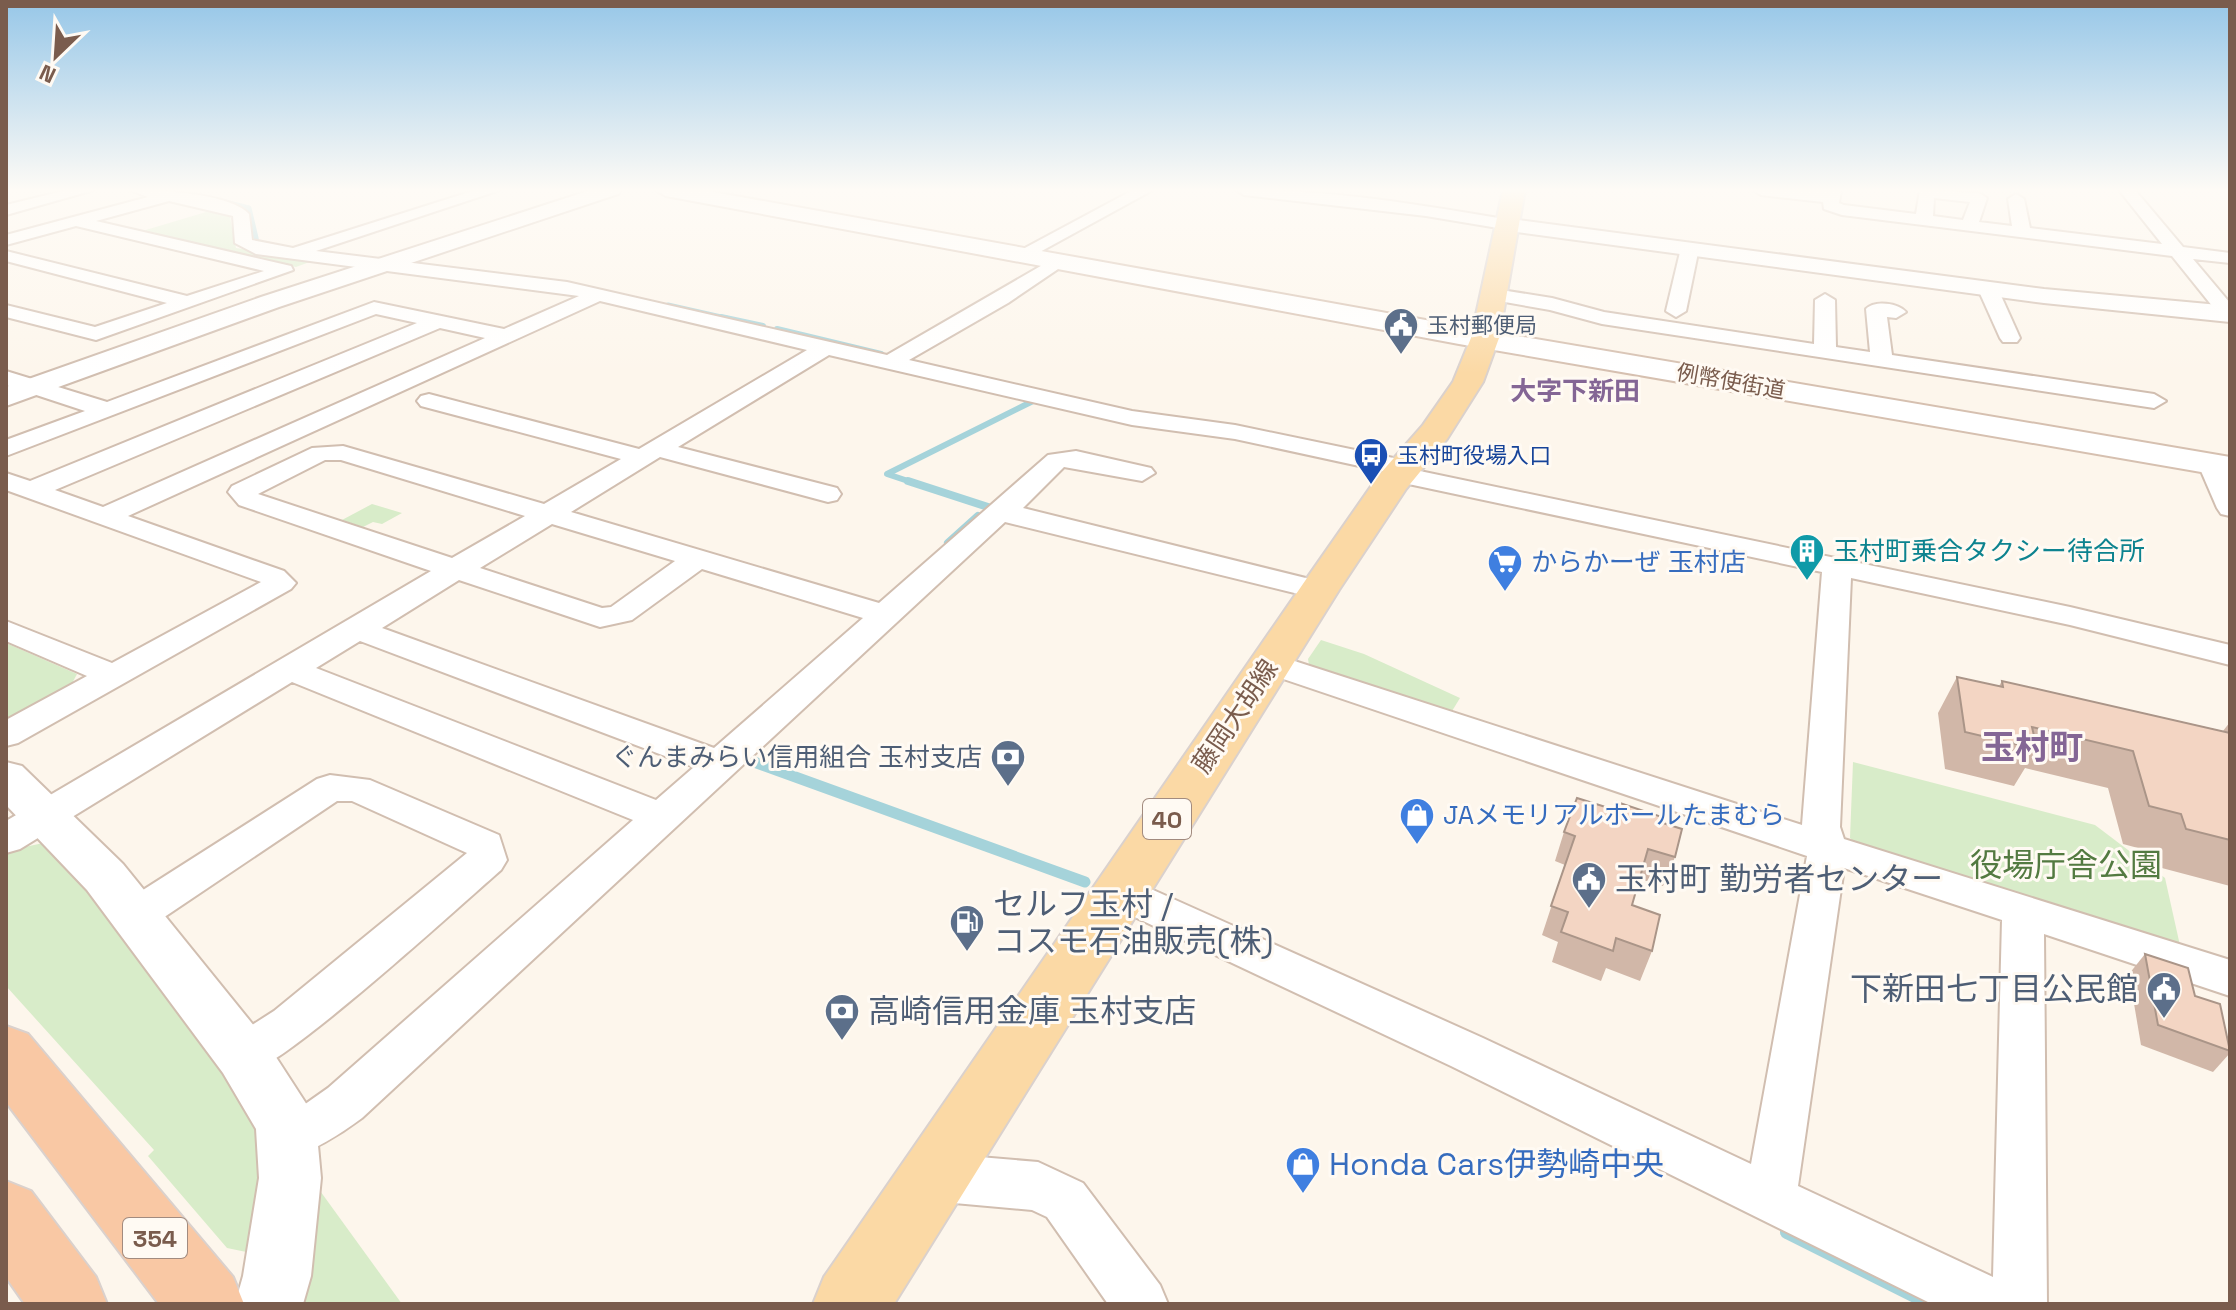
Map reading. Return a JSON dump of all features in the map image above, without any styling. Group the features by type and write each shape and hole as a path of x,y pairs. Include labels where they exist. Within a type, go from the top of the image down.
{"highway":[{"name":"354","path":"6,1053 206,1304"},
{"path":"6,1215 69,1304"}],"main road":[{"name":"例幣使街道","path":"1000,251 1490,317 2221,466"},
{"name":"藤岡大胡線","path":"851,1304 1319,590 1401,471 1460,397 1490,317 1504,251"}],"street":[{"path":"6,311 96,334 284,270 204,251"},
{"path":"281,251 547,285 598,295 1132,418 1235,432 2070,616 2230,655"},
{"path":"292,253 298,251"},
{"path":"6,397 424,251"},
{"path":"1021,255 1028,251"},
{"path":"1676,311 1689,251"},
{"path":"1713,251 1988,289 2229,314"},
{"path":"2172,251 2230,258"},
{"path":"2179,252 2229,314"},
{"path":"6,256 190,303"},
{"path":"890,362 982,310 1058,261"},
{"path":"1988,289 2010,338"},
{"path":"105,516 598,295"},
{"path":"1825,300 1825,350"},
{"path":"1490,317 1552,304 1602,318 2154,401"},
{"path":"6,449 374,308 506,336"},
{"path":"1882,359 1876,309 1896,312"},
{"path":"19,486 440,321"},
{"path":"269,1304 277,1276 290,1178 286,1124 243,1055 93,864 18,810 286,668 828,346"},
{"path":"6,378 107,410"},
{"path":"429,401 828,494"},
{"path":"697,559 610,618 248,499 241,492 312,457 336,452 883,614"},
{"path":"288,1137 318,1123 345,1103 1057,460 1076,459 1142,473"},
{"path":"2221,466 2230,508"},
{"path":"6,735 281,583 274,577 19,486"},
{"path":"1003,512 1319,590"},
{"path":"1771,1196 1828,848 1821,827 1837,567"},
{"path":"353,628 719,763"},
{"path":"6,630 114,676"},
{"path":"1271,664 1458,729 2230,978"},
{"path":"286,668 661,816"},
{"path":"136,915 330,788 357,789 485,845 487,860 290,1024 243,1055"},
{"path":"1119,892 1771,1196 1990,1304"},
{"path":"2020,1304 2023,911"},
{"path":"932,1177 1038,1186 1065,1200 1141,1304"}],"green space":[{"path":"225,251 257,251 315,260 296,267"},
{"path":"372,504 402,513 382,524 373,522 363,527 342,520"},
{"path":"1321,640 1364,654 1460,698 1449,716 1309,665 1308,659"},
{"path":"6,643 77,674 67,693 23,717 6,719"},
{"name":"役場庁舎公園","path":"1853,762 2095,825 2165,878 2181,950 1860,848 1850,838"},
{"path":"48,842 150,968 251,1111 266,1163 256,1254 227,1248 148,1156 154,1150 6,986 6,851"},
{"path":"310,1177 402,1304 291,1304"}],"building":[{"path":"1957,677 2003,687 2002,681 2230,733 2230,840 2186,829 2181,814 2149,806 2133,751 2032,727 2037,749 1965,732"},
{"name":"玉村町 勤労者センター","path":"1577,798 1615,810 1617,802 1662,817 1660,822 1682,829 1675,857 1648,849 1632,905 1660,915 1652,951 1616,938 1613,951 1561,932 1568,912 1551,906 1575,836 1564,832"},
{"path":"2145,954 2188,968 2195,996 2220,1004 2230,1051 2158,1025"}],"waterway":[{"path":"668,305 724,318"},
{"path":"724,318 763,326"},
{"path":"724,318 730,319"},
{"path":"777,329 881,354"},
{"path":"908,481 887,474 1033,401"},
{"path":"908,481 988,507"},
{"path":"908,481 914,483"},
{"path":"948,543 978,516"},
{"path":"743,758 1085,882"},
{"path":"1787,1232 1931,1304"}],"place":[{"name":"玉村郵便局","path":"1401,356"},
{"name":"玉村町役場入口","path":"1371,486"},
{"name":"玉村町乗合タクシー待合所","path":"1807,582"},
{"name":"からかーぜ 玉村店","path":"1505,593"},
{"name":"ぐんまみらい信用組合 玉村支店","path":"1008,788"},
{"name":"JAメモリアルホールたまむら","path":"1417,846"},
{"name":"玉村町 勤労者センター","path":"1589,910"},
{"name":"セルフ玉村 / コスモ石油販売(株)","path":"967,953"},
{"name":"下新田七丁目公民館","path":"2164,1020"},
{"name":"高崎信用金庫 玉村支店","path":"842,1042"},
{"name":"Honda Cars伊勢崎中央","path":"1303,1195"}],"district":[{"name":"大字下新田","path":"1575,391"},
{"name":"玉村町","path":"2032,747"}]}
